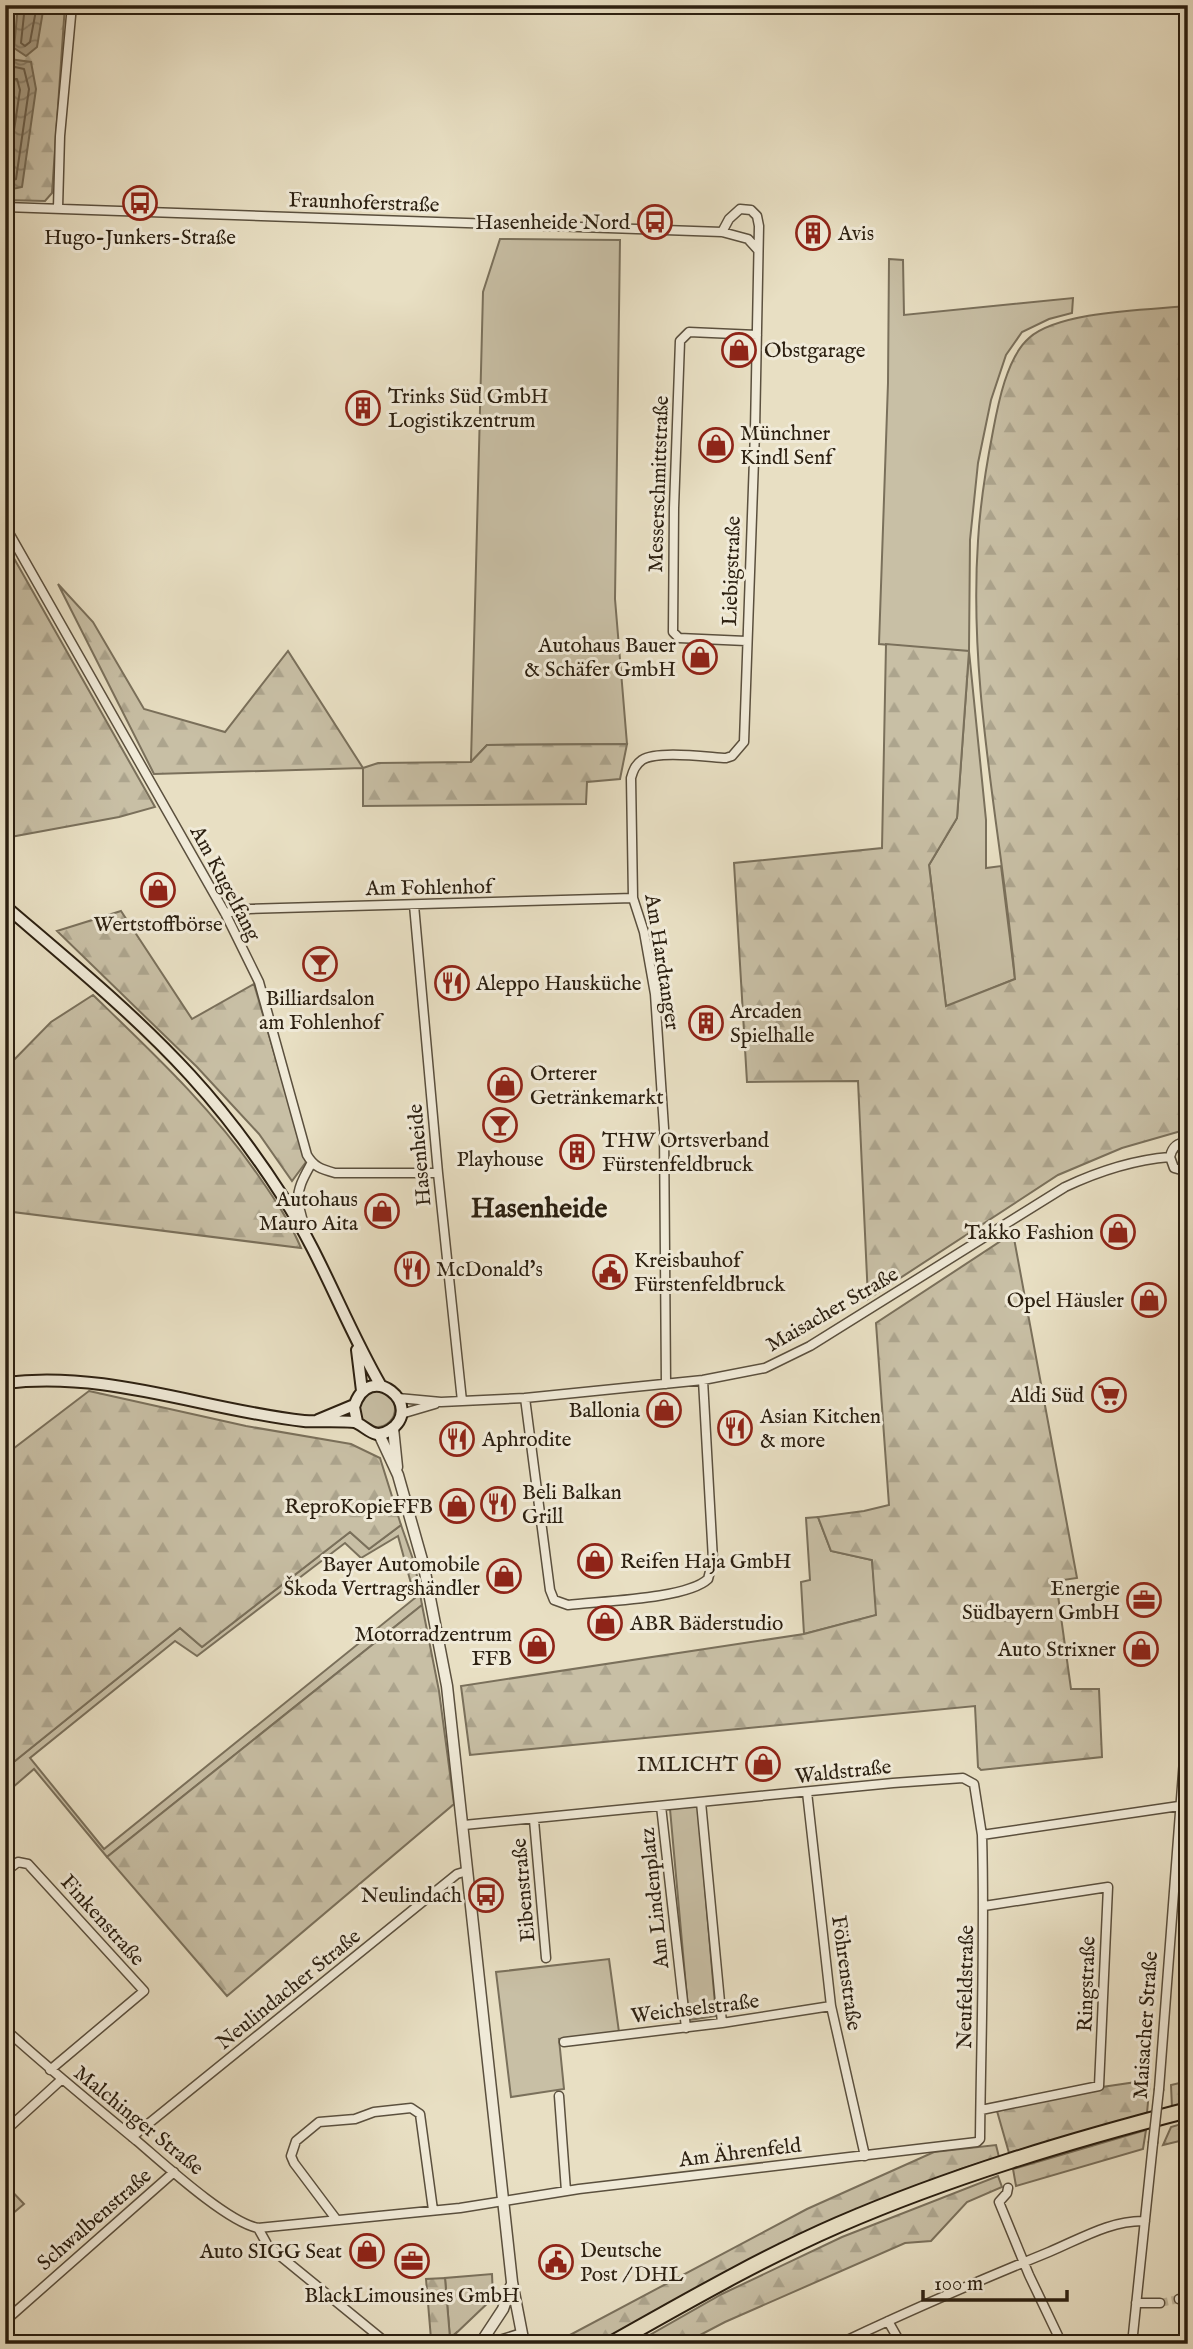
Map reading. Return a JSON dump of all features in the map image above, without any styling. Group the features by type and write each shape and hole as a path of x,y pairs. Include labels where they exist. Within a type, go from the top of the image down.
{"highway":[{"path":"611,2344 715,2285 838,2225 965,2175 1076,2139 1188,2110"}],"main road":[{"path":"5,906 100,988 190,1075 238,1133 304,1231 327,1275 356,1343 381,1386"},
{"path":"356,1343 362,1391"},
{"path":"5,1383 57,1379 82,1381 134,1388 290,1419 357,1422"},
{"path":"381,1386 398,1398 401,1415 393,1428 379,1434 367,1431 357,1422 354,1405 362,1391 381,1386"},
{"path":"314,1422 354,1405"}],"street":[{"path":"58,208 60,136 72,5"},
{"name":"Fraunhoferstraße","path":"5,207 722,232 748,239 758,250"},
{"path":"722,232 736,212 740,209 751,210 758,219 758,250"},
{"name":"Liebigstraße","path":"630,798 634,769 643,759 656,755 726,758 741,748 746,718 758,250"},
{"name":"Messerschmittstraße","path":"746,641 679,638 673,632 680,341 689,332 757,335"},
{"name":"Am Kugelfang","path":"5,526 225,913 259,982 307,1155 312,1164"},
{"name":"Am Hardtanger","path":"630,798 633,898 644,932 655,994 664,1128 666,1384"},
{"name":"Am Fohlenhof","path":"225,913 249,909 633,898"},
{"name":"Hasenheide","path":"414,905 462,1401"},
{"path":"1188,1143 1182,1142 1174,1147 1170,1157 1174,1168 1188,1172"},
{"name":"Maisacher Straße","path":"398,1398 441,1402 525,1398 703,1380 765,1368 796,1354 1065,1187 1127,1163 1170,1157"},
{"path":"304,1231 304,1220 298,1201 301,1182 312,1164 335,1172 438,1173"},
{"path":"525,1398 550,1590 554,1600 568,1605 672,1593 692,1589 708,1579 713,1560 703,1380"},
{"name":"Maisacher Straße","path":"401,1415 441,1402"},
{"path":"393,1428 398,1475"},
{"path":"379,1434 398,1475 424,1567 445,1673 464,1825 512,2282 523,2339 490,2344"},
{"name":"Maisacher Straße","path":"1132,2344 1159,2090 1188,1707"},
{"name":"Waldstraße","path":"464,1825 963,1778 974,1784 982,1835"},
{"name":"Föhrenstraße","path":"807,1792 831,2006 865,2156"},
{"path":"701,1802 722,2023"},
{"name":"Am Lindenplatz","path":"661,1806 686,2028"},
{"path":"982,1835 1179,1806"},
{"name":"Eibenstraße","path":"534,1820 546,1958"},
{"name":"Neufeldstraße","path":"980,2139 984,1906 982,1835"},
{"name":"Finkenstraße","path":"5,1872 18,1862 28,1864 144,1990 50,2070"},
{"name":"Neulindacher Straße","path":"132,2137 457,1874 467,1871"},
{"name":"Ringstraße","path":"981,2110 1099,2086 1108,1887 984,1906"},
{"name":"Weichselstraße","path":"564,2042 686,2028 831,2006"},
{"name":"Malchinger Straße","path":"5,2029 61,2080 174,2172 240,2223 258,2228 268,2246 388,2344"},
{"path":"5,2131 61,2080"},
{"path":"559,2096 566,2191"},
{"path":"335,2219 294,2163 291,2156 296,2141 319,2122 355,2119 373,2112 411,2108 420,2114 433,2210"},
{"name":"Am Ährenfeld","path":"503,2200 977,2142 980,2139"},
{"name":"Schwalbenstraße","path":"5,2321 174,2172"},
{"path":"1008,2188 999,2202 1062,2344"},
{"path":"258,2228 503,2200"},
{"path":"839,2344 1024,2262 1125,2221 1144,2221"},
{"path":"480,2344 503,2309 512,2282"},
{"path":"1136,2303 1160,2303"},
{"path":"888,2321 901,2344"}],"green space":[{"path":"5,5 65,5 52,193 45,201 5,200"},
{"path":"500,239 620,240 615,599 627,744 487,745 471,762 483,292"},
{"path":"889,259 903,260 904,315 1073,298 1072,313 1049,319 1022,332 1006,355 991,400 978,463 970,540 969,651 986,820 986,868 1001,866 1015,979 946,1007 929,865 957,818 969,652 879,644 888,383"},
{"path":"1188,306 1188,1129 1122,1148 1058,1175 868,1299 858,1081 747,1082 734,863 882,848 886,644 969,651 957,818 929,865 946,1006 1015,979 982,706 976,596 982,500 1001,395 1009,369 1021,346 1043,329 1061,322 1104,313"},
{"path":"5,545 155,807 119,817 5,838"},
{"path":"58,584 93,622 144,709 225,732 288,651 363,768 154,774"},
{"path":"627,744 620,779 587,782 586,804 363,806 363,768 378,763 471,762 487,745"},
{"path":"121,911 192,1019 254,984 306,1162 292,1181 259,1134 197,1067 57,931"},
{"path":"93,995 138,1038 223,1128 272,1195 301,1248 5,1211 5,1069 51,1022"},
{"path":"1013,1233 1077,1578 1056,1581 1071,1689 1099,1689 1102,1757 981,1770 978,1767 975,1706 470,1755 461,1686 804,1634 876,1615 872,1560 831,1551 818,1517 889,1505 876,1323"},
{"path":"89,1391 246,1426 351,1444 380,1458 401,1525 369,1549 350,1532 202,1647 180,1628 5,1769 5,1455"},
{"path":"377,1391 390,1396 395,1409 390,1422 377,1427 364,1422 359,1409 364,1396"},
{"path":"818,1517 831,1551 872,1560 877,1615 804,1634 801,1582 810,1580 806,1518"},
{"path":"401,1525 415,1565 422,1605 107,1857 34,1769 5,1794 5,1769 180,1628 202,1647 350,1532 369,1549","holes":["398,1536 415,1598 104,1849 30,1758 175,1641 197,1656 345,1543 361,1558"]},
{"path":"422,1605 439,1691 454,1804 227,1996 107,1857"},
{"path":"698,1806 716,2016 689,2020 670,1809"},
{"path":"609,1959 619,2032 559,2039 564,2089 511,2097 496,1972"},
{"path":"1150,2080 1147,2113 1009,2153 997,2111 1102,2087"},
{"path":"1188,2081 1188,2104 1172,2108 1171,2085"},
{"path":"1188,2122 1188,2139 1163,2145 1171,2127"},
{"path":"1146,2130 1143,2149 1016,2186 1013,2169"},
{"path":"996,2145 999,2157 961,2169 834,2221 711,2281 599,2344 553,2344 807,2209 934,2152"},
{"path":"998,2176 1002,2187 967,2202 931,2241 905,2243 725,2322 683,2344 634,2344 722,2294 842,2237"},
{"path":"5,2184 24,2204 5,2220"},
{"path":"492,2274 493,2298 450,2339 445,2278"},
{"path":"445,2278 450,2338 456,2333 456,2344 423,2344 431,2339 426,2279"}],"water":[{"path":"18,5 44,5 37,47 26,56 14,48"},
{"path":"9,59 31,62 36,89 22,187 8,190 5,188 5,100"}],"tunnel":[{"path":"1160,2303 1179,2299"}],"place":[{"name":"Hugo-Junkers-Straße","path":"140,203"},
{"name":"Hasenheide Nord","path":"655,222"},
{"name":"Avis","path":"813,233"},
{"name":"Obstgarage","path":"739,350"},
{"name":"Trinks Süd GmbH Logistikzentrum","path":"363,408"},
{"name":"Münchner Kindl Senf","path":"716,445"},
{"name":"Autohaus Bauer & Schäfer GmbH","path":"700,657"},
{"name":"Wertstoffbörse","path":"158,890"},
{"name":"Billiardsalon am Fohlenhof","path":"320,964"},
{"name":"Aleppo Hausküche","path":"452,983"},
{"name":"Arcaden Spielhalle","path":"706,1023"},
{"name":"Orterer Getränkemarkt","path":"505,1085"},
{"name":"Playhouse","path":"500,1125"},
{"name":"THW Ortsverband Fürstenfeldbruck","path":"577,1152"},
{"name":"Autohaus Mauro Aita","path":"382,1211"},
{"name":"Takko Fashion","path":"1118,1232"},
{"name":"McDonald's","path":"412,1269"},
{"name":"Kreisbauhof Fürstenfeldbruck","path":"610,1272"},
{"name":"Opel Häusler","path":"1149,1300"},
{"name":"Aldi Süd","path":"1109,1395"},
{"name":"Ballonia","path":"664,1410"},
{"name":"Asian Kitchen & more","path":"735,1428"},
{"name":"Aphrodite","path":"457,1439"},
{"name":"Beli Balkan Grill","path":"498,1504"},
{"name":"ReproKopieFFB","path":"457,1506"},
{"name":"Reifen Haja GmbH","path":"595,1561"},
{"name":"Bayer Automobile Škoda Vertragshändler","path":"504,1576"},
{"name":"Energie Südbayern GmbH","path":"1144,1600"},
{"name":"ABR Bäderstudio","path":"605,1623"},
{"name":"Motorradzentrum FFB","path":"537,1646"},
{"name":"Auto Strixner","path":"1141,1649"},
{"name":"IMLICHT","path":"763,1764"},
{"name":"Neulindach","path":"486,1895"},
{"name":"Auto SIGG Seat","path":"367,2251"},
{"name":"BlackLimousines GmbH","path":"412,2261"},
{"name":"Deutsche Post / DHL","path":"556,2262"}],"district":[{"name":"Hasenheide","path":"539,1207"}]}
